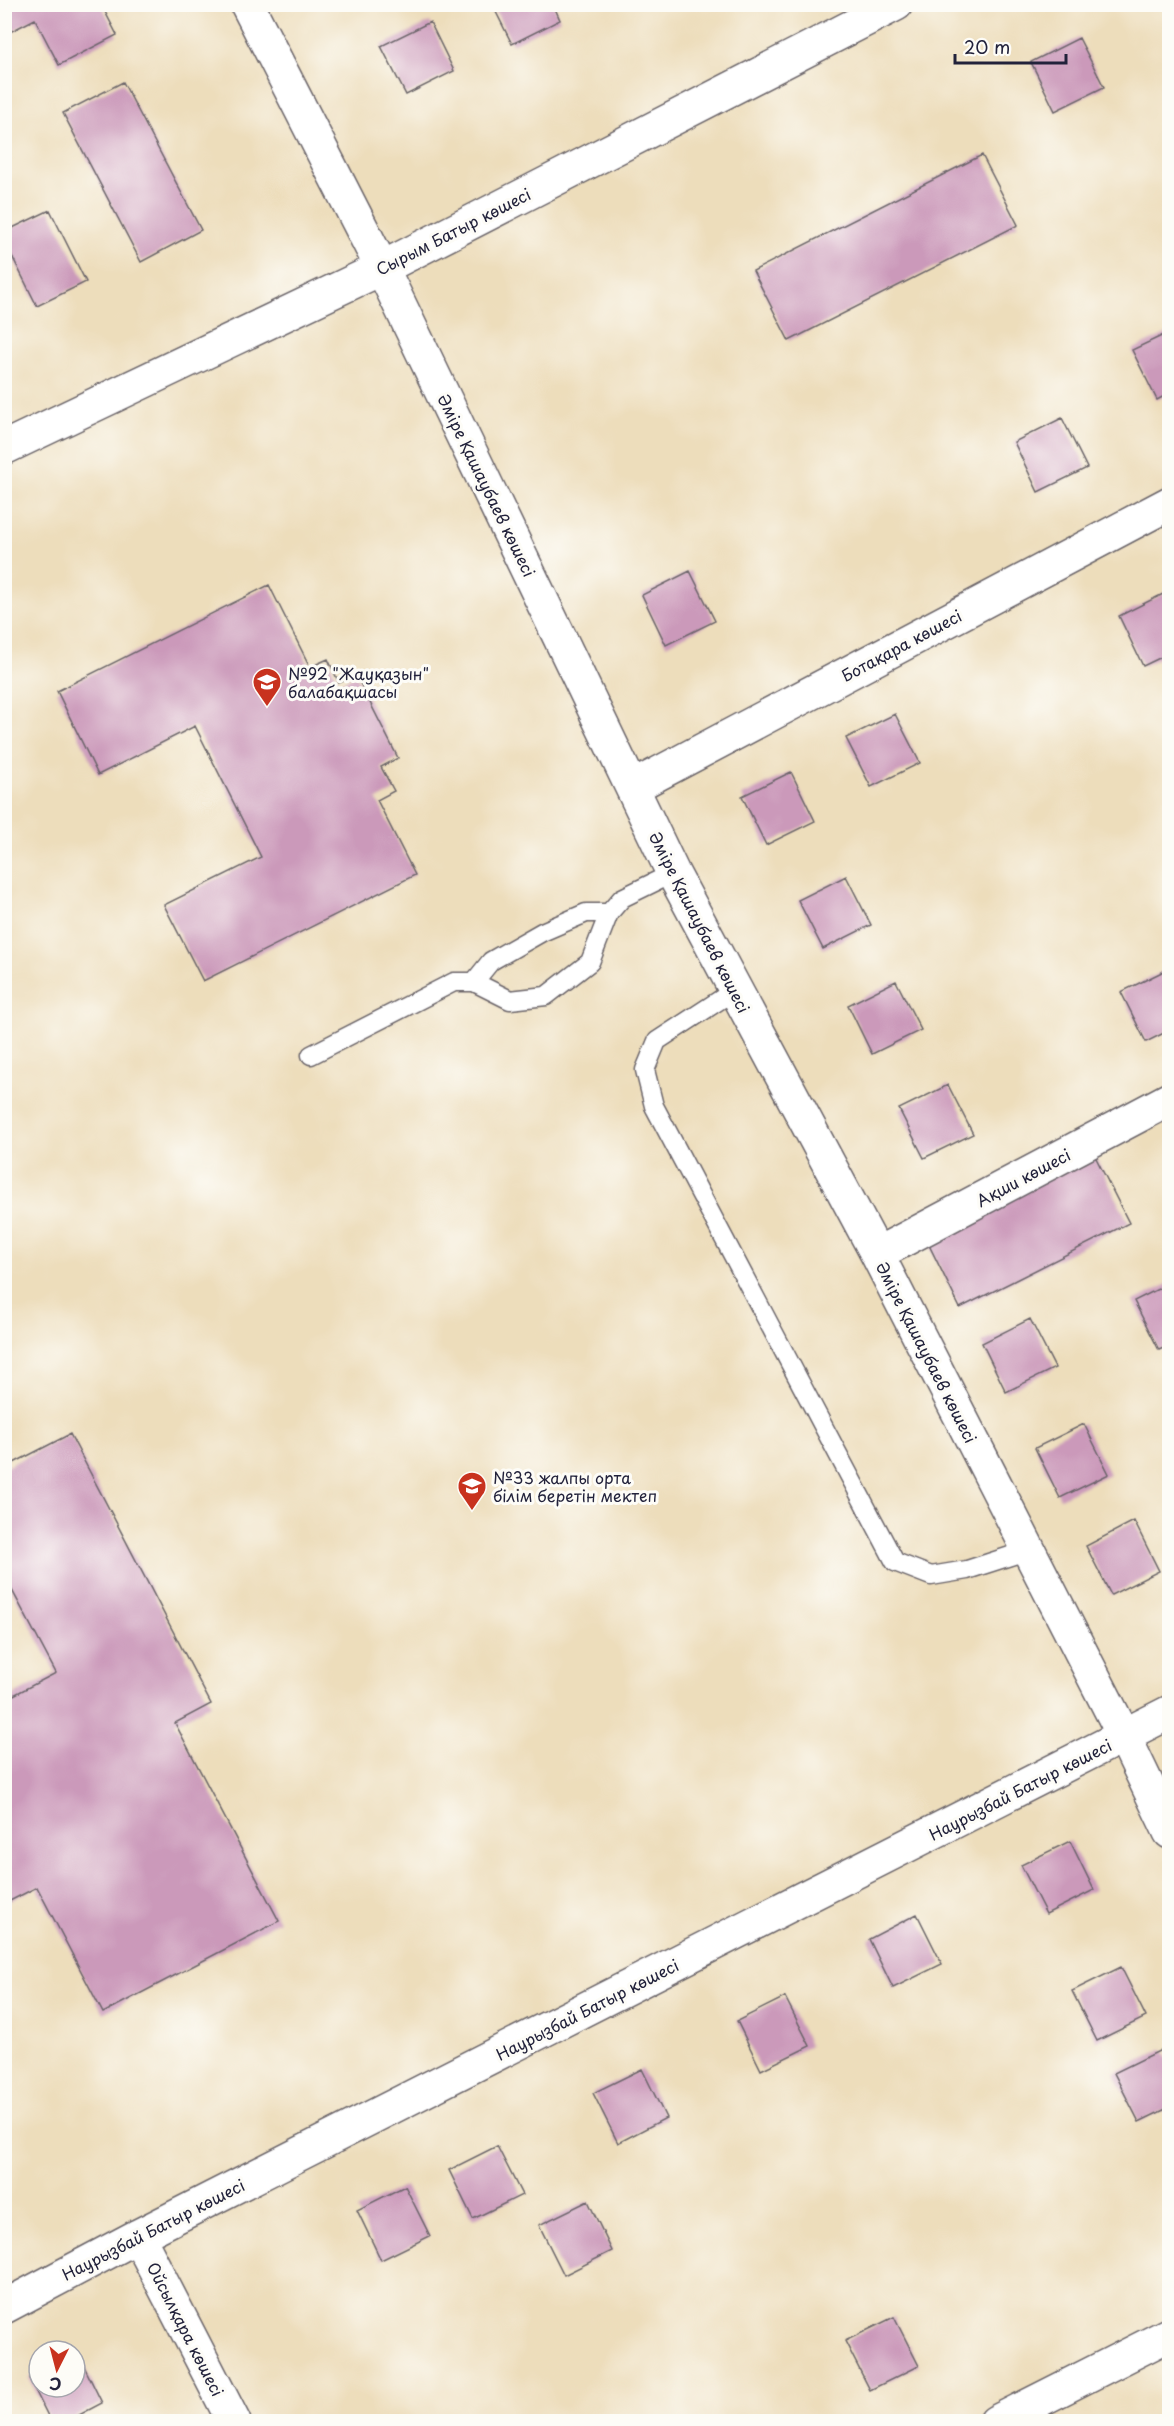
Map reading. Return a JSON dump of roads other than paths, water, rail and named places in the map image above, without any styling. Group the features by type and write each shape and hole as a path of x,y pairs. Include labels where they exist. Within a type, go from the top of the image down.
{"street":[{"name":"Әміре Қашаубаев көшесі","path":"247,4 382,268 673,873 877,1254 1124,1736 1170,1832"},
{"name":"Сырым Батыр көшесі","path":"4,448 382,268 896,4"},
{"name":"Ботақара көшесі","path":"633,787 1170,503"},
{"name":"Ақши көшесі","path":"877,1254 1170,1099"},
{"name":"Наурызбай Батыр көшесі","path":"4,2307 138,2236 1170,1712"},
{"name":"Ойсылқара көшесі","path":"138,2236 234,2421"},
{"path":"996,2421 1170,2334"}],"lane":[{"path":"310,1055 454,982 474,981 510,1000 546,996 590,962 609,913 622,898 673,873"},
{"path":"474,981 491,961 542,932 586,913 609,913"},
{"path":"735,990 657,1041 645,1070 654,1106 895,1562 931,1576 967,1569 1029,1550"}],"place":[{"name":"№92 \"Жауқазын\" балабақшасы","path":"267,708"},
{"name":"№33 жалпы орта білім беретін мектеп","path":"472,1512"}]}
